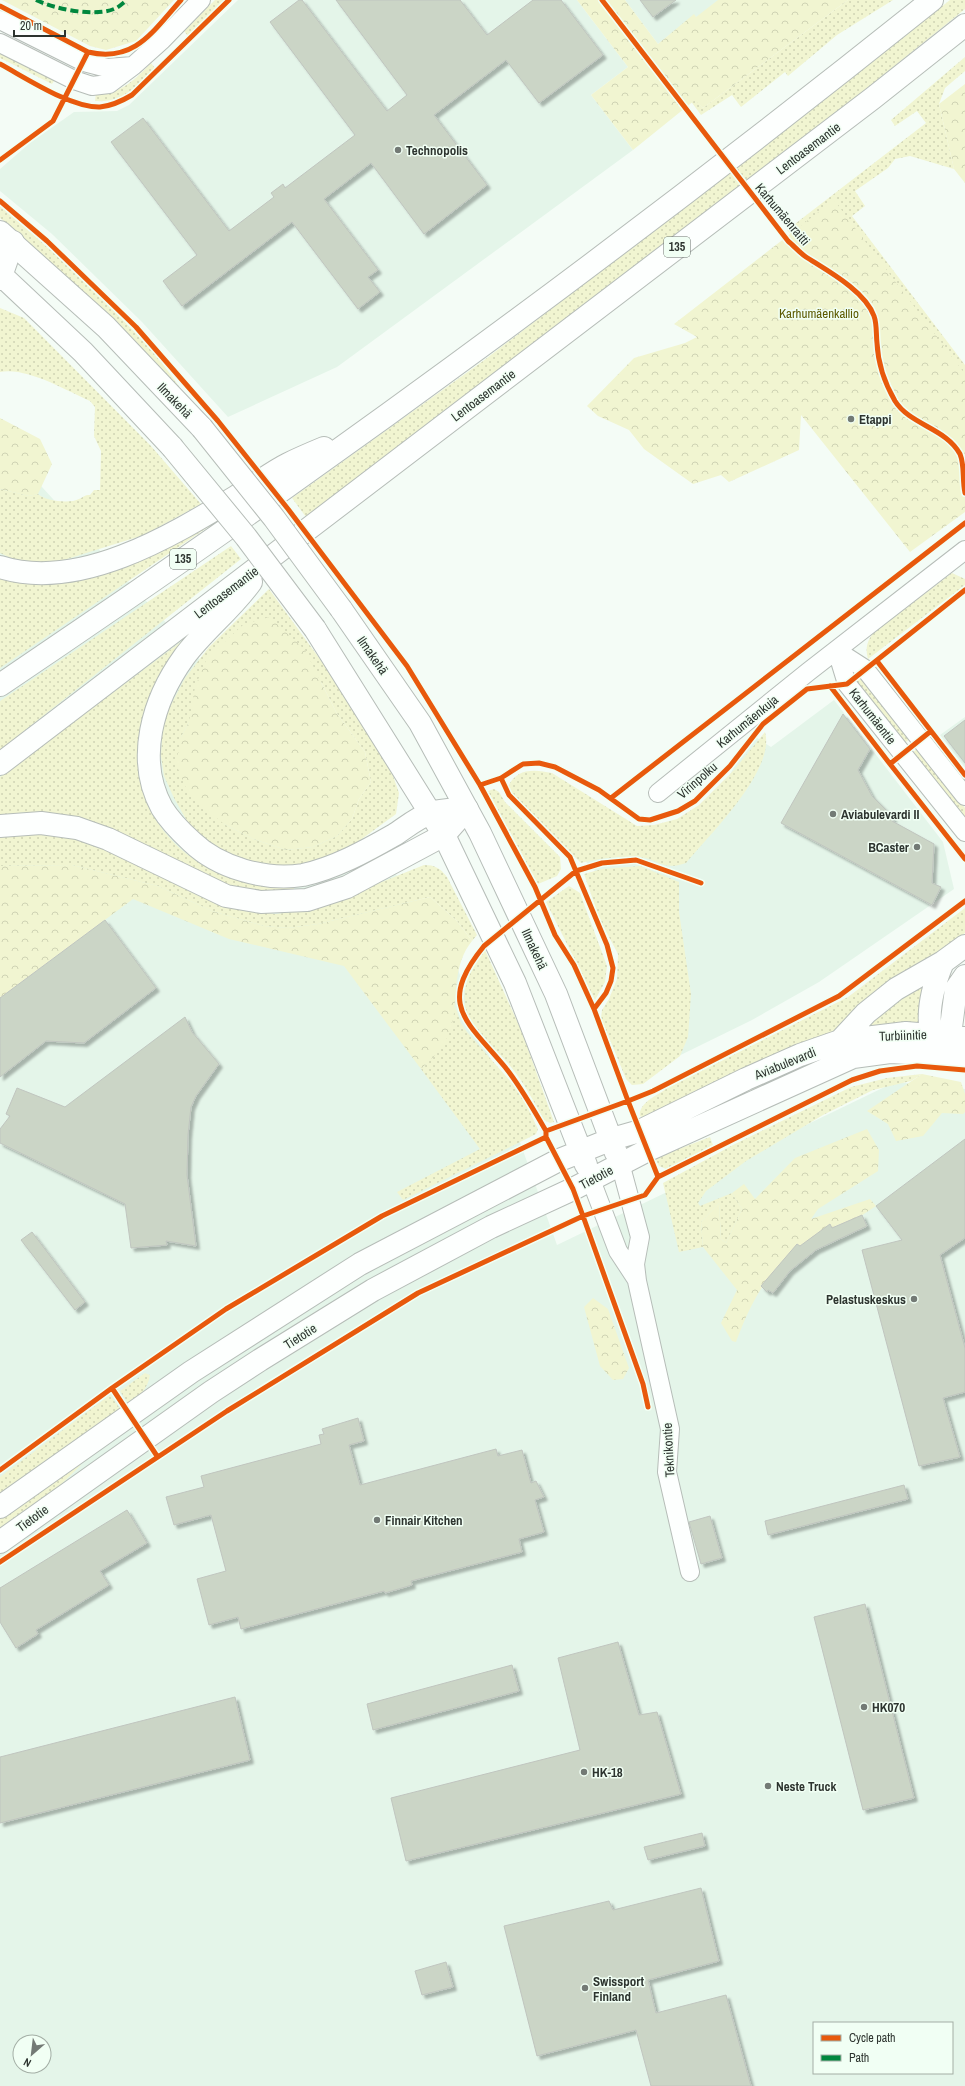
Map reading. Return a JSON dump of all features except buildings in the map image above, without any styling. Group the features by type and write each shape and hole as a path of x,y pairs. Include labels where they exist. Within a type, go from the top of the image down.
{"main road":[{"name":"135","path":"0,685 151,582 364,432 623,240 932,0"},
{"name":"Lentoasemantie","path":"0,764 860,107 965,25"},
{"path":"4,241 1,276 83,352 172,447 246,537 315,629 444,835 515,983 591,1180"},
{"name":"Ilmakehä","path":"4,241 106,327 202,428 274,518 341,609 420,723 480,833 556,994 620,1163"},
{"path":"0,567 32,574 60,573 85,568 122,555 165,536 236,496 288,464 364,432"},
{"path":"267,560 238,600 185,656 162,694 154,716 149,753 151,776 163,809 179,830 196,846 212,857 230,866 266,875 302,875 322,870 346,860 383,841 430,813 467,809"},
{"path":"0,826 41,823 77,828 108,839 226,896 261,902 307,900 346,887 444,835 467,809"},
{"name":"Aviabulevardi","path":"612,1139 652,1126 746,1079 800,1055 840,1041 866,1013 896,989 943,962 965,946"},
{"path":"943,962 936,978 929,1014 946,1040"},
{"path":"946,1040 956,989 965,976"},
{"name":"Turbiinitie","path":"840,1041 893,1034 946,1040 965,1056"},
{"name":"Aviabulevardi","path":"620,1163 852,1057 890,1052 946,1040"},
{"path":"0,1507 191,1372 360,1264 557,1161 612,1139"},
{"name":"Tietotie","path":"0,1542 212,1392 373,1290 492,1227 591,1180 620,1163"}],"street":[{"path":"0,43 74,80 92,86 109,84 133,66 201,0"},
{"path":"0,20 84,62 107,68 133,66"},
{"path":"837,651 965,550"},
{"name":"Karhumäenkuja","path":"658,793 808,672 837,651"},
{"name":"Karhumäentie","path":"837,651 865,669 965,796"},
{"name":"Karhumäentie","path":"837,651 847,684 965,832"},
{"name":"Teknikontie","path":"620,1163 640,1237 635,1264 637,1281 670,1429 667,1472 690,1572"},
{"name":"Teknikontie","path":"591,1180 618,1251 637,1281"}],"shaded area":[{"path":"238,0 577,0 628,67 591,95 633,150 337,367 228,417 142,322 52,234 0,191 0,169 30,143 74,112 117,111 129,105"},
{"path":"625,0 831,0 738,72 694,15 658,44"},
{"path":"0,441 442,925 557,1245 895,1082 965,1089 965,2086 0,2086"},
{"path":"834,700 943,842 954,889 819,982 752,1020 650,1070 601,877 514,789 653,837 722,790 751,734 771,747"},
{"path":"965,717 965,768 940,735"}],"green space":[{"path":"2,0 174,0 136,41 106,50 90,46"},
{"path":"215,0 225,0 188,36 184,31"},
{"path":"577,0 625,0 658,44 694,14 696,17 718,0 848,0 703,108 695,100 633,150 591,95 628,67"},
{"path":"848,0 893,0 837,35 788,76 785,72 741,107 732,95 701,115 664,65 703,108"},
{"path":"950,0 965,0 965,9 789,151 306,517 292,498 483,361 819,104"},
{"path":"0,50 56,78 52,84 0,58"},
{"path":"965,57 965,71 945,88 939,104 954,169 910,156 895,159 888,168 855,191 865,206 852,216 965,365 965,455 804,249 787,230 926,123 917,111 895,126 891,120"},
{"path":"151,63 155,68 129,92 114,99 95,101 96,93 105,93 120,89 139,75"},
{"path":"965,84 965,183 954,169 939,104"},
{"name":"Karhumäenkallio","path":"834,200 965,374 965,512 910,552 801,415 799,450 729,482 721,475 693,484 644,449 629,430 598,416 587,406 634,358 685,343 697,337 674,324"},
{"path":"0,206 90,287 123,320 153,352 180,388 177,388 75,284 0,218"},
{"path":"0,308 24,318 151,446 201,504 144,535 51,564 13,559 0,553 0,489 29,496 38,494 52,500 75,501 90,495 94,490 100,490 101,451 94,436 95,407 90,401 46,380 34,376 11,371 0,372"},
{"path":"0,418 40,439 52,464 38,494 29,496 0,489"},
{"path":"211,519 214,523 0,668 0,575 12,579"},
{"path":"231,546 241,559 0,750 0,701"},
{"path":"952,573 965,579 965,585 868,659 867,645 874,632"},
{"path":"269,589 330,673 390,767 399,793 396,814 348,849 303,866 260,866 223,852 191,828 174,798 164,776 161,756 163,720 185,678 209,647","holes":["321,682 336,712 365,752 371,782 359,799 352,819 337,836 313,847 286,850 253,839 224,824 181,737 189,722"]},
{"path":"270,617 305,650 336,712 365,752 371,782 359,799 352,819 337,836 313,847 286,850 253,839 224,824 189,795 176,764 181,737 189,722 195,687 207,658 244,624"},
{"path":"198,629 172,659 144,794 158,824 181,849 195,860 226,876 242,880 294,882 294,890 268,894 225,885 94,822 44,813 27,812 0,815 0,777"},
{"path":"863,676 911,738 903,744 855,682"},
{"path":"765,732 766,747 761,765 751,783 724,819 686,863 678,865 672,866 662,864 640,857 610,858 581,863 510,794 508,787 516,776 526,771 552,773 637,826 654,825 677,819 699,805 734,770"},
{"path":"918,748 965,808 965,823 911,754"},
{"path":"494,789 499,792 505,802 560,857 561,869 557,876 538,884 488,791"},
{"path":"13,831 63,835 89,841 197,895 227,907 275,914 312,910 424,865 434,866 440,869 447,877 477,935 472,941 457,921 430,897 318,924 288,928 264,926 212,911 158,886 72,865 0,866 0,833"},
{"path":"72,865 158,886 212,911 264,926 288,928 318,924 430,897 457,921 472,941 460,964 457,976 454,1014 445,1043 432,1059 421,1069 344,966 229,939 133,899 0,998 0,866"},
{"path":"640,866 679,882 679,912 691,994 688,1037 680,1056 643,1084 632,1085 626,1079 601,1018 602,1010 609,999 617,979 618,954 600,920 584,874 602,869"},
{"path":"569,886 580,893 607,966 605,982 595,1000 546,902"},
{"path":"965,908 965,933 879,994 837,1033 645,1119 640,1116 640,1111 645,1103 666,1089 848,997"},
{"path":"485,950 522,1032 554,1122 550,1123 544,1120 517,1075 506,1061 476,1031 470,1020 466,1010 465,989 472,969"},
{"path":"924,980 922,1025 866,1030 864,1026"},
{"path":"455,1006 461,1023 467,1032 520,1092 538,1129 536,1134 403,1200 397,1192 480,1149 421,1069 439,1048 447,1033"},
{"path":"922,1074 911,1081 873,1090 823,1115 746,1161 706,1191 698,1203 700,1206 732,1193 742,1209 726,1243 721,1239 719,1203 701,1222 703,1247 679,1252 663,1183 733,1145 851,1087 887,1078"},
{"path":"922,1074 961,1082 965,1094 965,1112 963,1114 942,1113 923,1136 896,1141 888,1124 867,1111"},
{"path":"867,1129 879,1150 878,1171 818,1209 811,1219 870,1199 876,1206 844,1227 843,1223 804,1244 775,1269 754,1302 744,1321 736,1342 732,1341 721,1323 737,1290 703,1247 701,1222 719,1203 721,1239 726,1243 742,1209 732,1193 744,1184 755,1199 795,1158"},
{"path":"710,1137 713,1145 666,1169 659,1166 655,1158"},
{"path":"593,1298 608,1309 629,1368 623,1379 613,1380 600,1366 584,1307"},
{"path":"145,1373 150,1375 145,1388 140,1395 128,1403 120,1391"},
{"path":"110,1395 121,1410 0,1496 0,1477"},
{"path":"74,1462 81,1465 46,1499 0,1533 0,1516"}],"marked path":[{"path":"36,0 64,9 86,12 106,11 119,7 127,0"}],"cycle path":[{"path":"0,6 88,52 104,54 118,53 131,49 142,42 152,33 181,0"},
{"path":"0,64 62,98 88,106 108,106 132,95 229,0"},
{"name":"Karhumäenraitti","path":"602,0 788,241 804,255 845,282 863,298 876,322 880,366 891,394 895,401 910,416 937,432 954,445 962,459 965,493"},
{"path":"0,160 53,121 88,52"},
{"path":"0,201 47,241 136,327 218,421 288,509 407,666 480,785 535,887 555,935 574,965 594,1009 628,1101 546,1131 546,1137 382,1216 226,1309 112,1388 0,1470"},
{"path":"611,798 965,523"},
{"name":"Virinpolku","path":"480,785 501,778 523,764 539,763 555,767 599,790 639,819 650,820 678,811 695,801 730,766 763,724 807,689 847,684 965,590"},
{"path":"877,661 965,775"},
{"path":"830,686 890,764 931,731"},
{"path":"890,764 965,859"},
{"path":"501,778 509,795 570,857 607,945 613,968 611,981 606,993 594,1009"},
{"path":"546,1131 516,1082 469,1024 462,1011 460,998 462,983 470,966 484,946 576,871 602,863 636,860 701,883"},
{"path":"658,1177 628,1101 653,1091 839,996 965,901"},
{"path":"0,1562 227,1411 418,1293 583,1216 645,1195 658,1177 852,1080 880,1071 917,1066 965,1070"},
{"path":"546,1137 573,1189 643,1384 648,1407"},
{"path":"112,1388 157,1456"}],"place":[{"name":"Technopolis","path":"398,150"},
{"name":"Etappi","path":"851,419"},
{"name":"Aviabulevardi II","path":"833,814"},
{"name":"BCaster","path":"917,847"},
{"name":"Pelastuskeskus","path":"914,1299"},
{"name":"Finnair Kitchen","path":"377,1520"},
{"name":"HK070","path":"864,1707"},
{"name":"HK-18","path":"584,1772"},
{"name":"Neste Truck","path":"768,1786"},
{"name":"Swissport Finland","path":"585,1988"}]}
